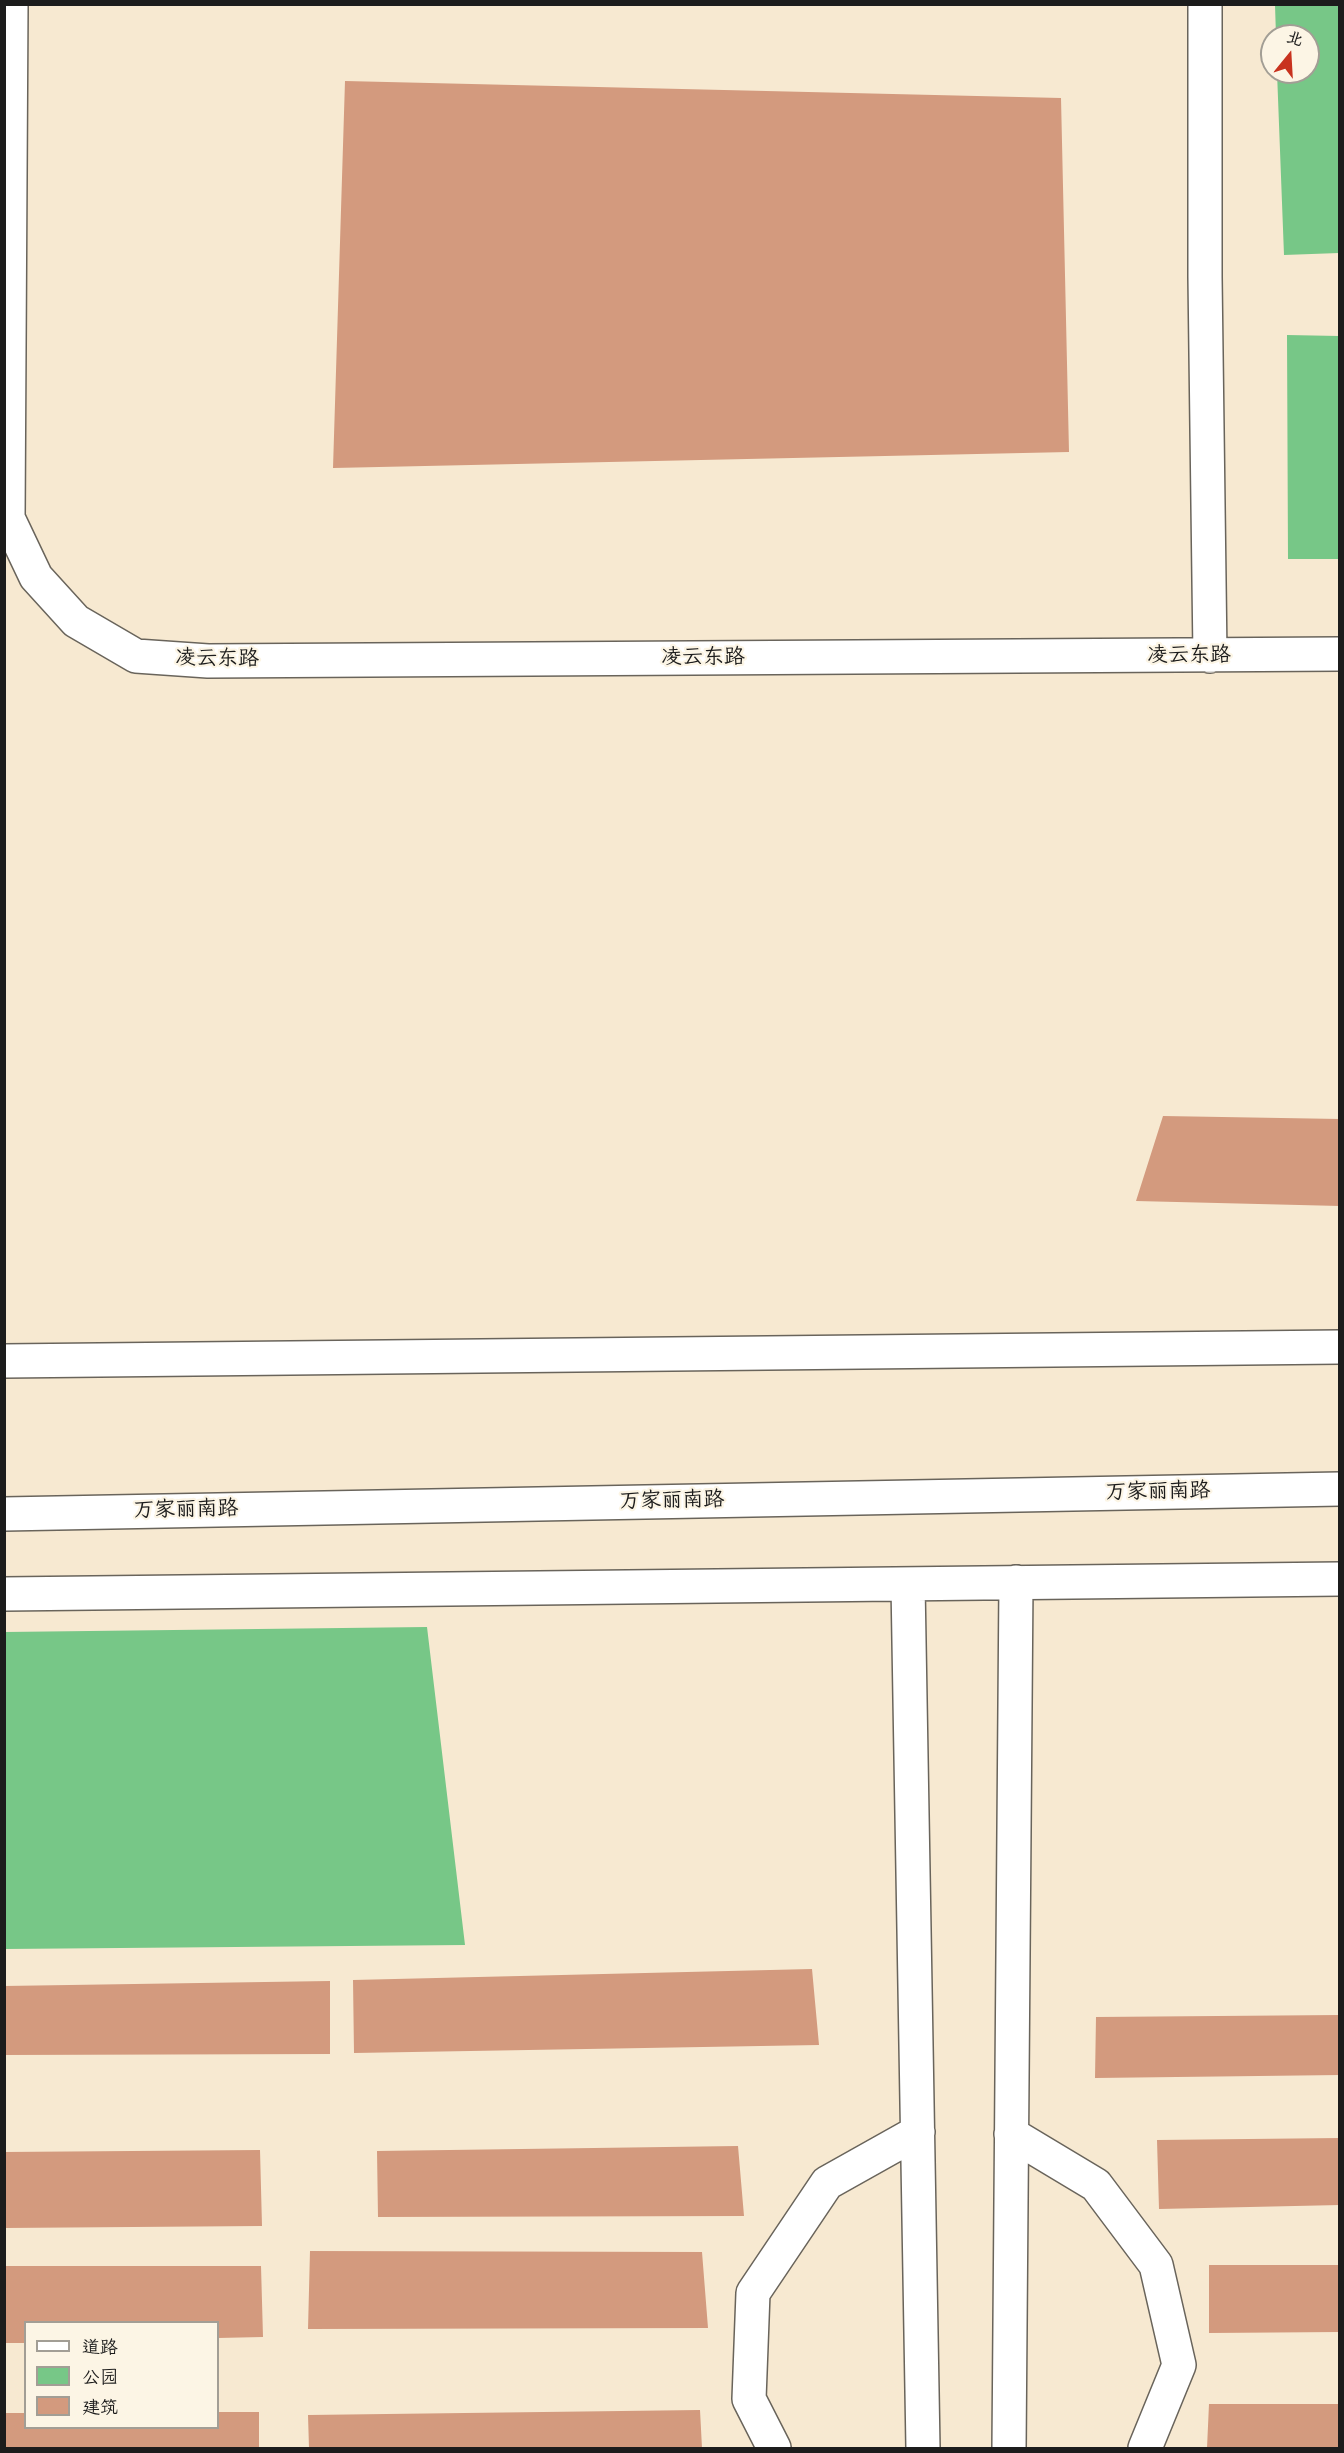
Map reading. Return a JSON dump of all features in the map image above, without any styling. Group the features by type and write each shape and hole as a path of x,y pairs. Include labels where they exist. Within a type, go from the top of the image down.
{"street":[{"name":"凌云东路","path":"11,4 8,519 36,577 76,621 136,656 208,661 1340,654"},
{"path":"1205,4 1205,277 1210,656"},
{"path":"4,1361 1340,1347"},
{"name":"万家丽南路","path":"4,1514 1340,1489"},
{"path":"4,1594 1340,1579"},
{"path":"1009,2448 1016,1582"},
{"path":"908,1584 923,2448"},
{"path":"774,2448 749,2399 753,2293 827,2183 918,2132"},
{"path":"1011,2134 1096,2185 1156,2265 1179,2366 1145,2448"}],"green space":[{"path":"1275,5 1339,5 1339,253 1284,255 1277,84 1320,84 1320,24 1276,24"},
{"path":"1287,335 1339,336 1339,559 1288,559"},
{"path":"427,1627 465,1945 5,1949 5,1632"}],"building":[{"path":"345,81 1061,98 1069,452 333,468"},
{"path":"1163,1116 1340,1119 1340,1206 1136,1201"},
{"path":"812,1969 819,2045 354,2053 353,1980"},
{"path":"330,1981 330,2054 4,2055 4,1986"},
{"path":"1340,2015 1340,2075 1095,2078 1096,2017"},
{"path":"1340,2138 1340,2205 1159,2209 1157,2140"},
{"path":"738,2146 744,2216 378,2217 377,2151"},
{"path":"260,2150 262,2226 4,2228 4,2152"},
{"path":"310,2251 702,2252 708,2328 308,2329"},
{"path":"1209,2265 1340,2265 1340,2332 1209,2333"},
{"path":"4,2266 261,2266 263,2337 219,2338 219,2321 24,2321 24,2343 4,2343"},
{"path":"1209,2404 1340,2404 1340,2448 1207,2448"},
{"path":"700,2410 702,2448 309,2448 308,2415"},
{"path":"219,2412 259,2412 259,2448 4,2448 4,2413 24,2413 24,2429 219,2429"}]}
